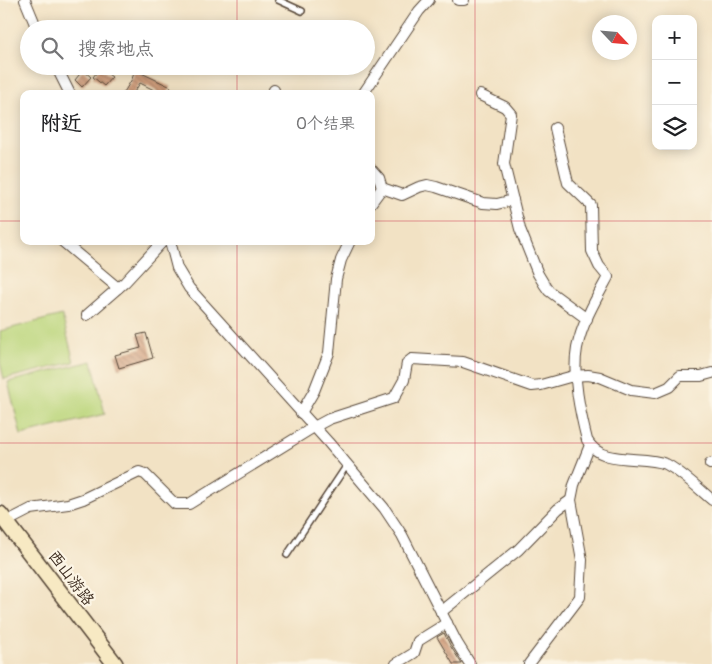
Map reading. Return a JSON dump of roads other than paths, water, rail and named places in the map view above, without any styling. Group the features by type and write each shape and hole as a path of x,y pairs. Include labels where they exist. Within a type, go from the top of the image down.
{"street":[{"path":"25,0 33,20"},
{"path":"366,90 419,11 429,0"},
{"path":"458,0 464,0"},
{"path":"60,75 68,90"},
{"path":"480,95 505,107 510,114 504,164 520,229 538,274 549,291 587,319"},
{"path":"529,664 580,598 582,560 571,500 574,485 590,445 583,424 576,386 577,350 587,319 608,277 599,266 592,251 591,205 568,183 555,128"},
{"path":"375,174 379,178 382,188"},
{"path":"382,188 402,195 423,186 432,186 483,203 497,204 513,200"},
{"path":"375,198 382,188"},
{"path":"67,245 118,288"},
{"path":"87,315 125,282 159,245"},
{"path":"171,245 177,268 189,288 314,427 394,522 470,664"},
{"path":"302,414 314,391 329,353 336,279 348,245"},
{"path":"3,518 31,509 68,504 83,499 136,472 145,474 175,504 189,504 329,419 394,398 404,380 408,363 412,359 463,362 532,386 576,376 600,377 628,389 656,393 669,387 680,376 701,376 712,372"},
{"path":"590,445 619,459 654,460 665,464 690,481 712,500"},
{"path":"441,612 518,550 558,509 571,500"},
{"name":"西山游路","path":"3,518 115,664"},
{"path":"396,664 414,652 418,641 447,623"}],"lane":[{"path":"278,0 302,11"},
{"path":"287,555 347,465"}]}
